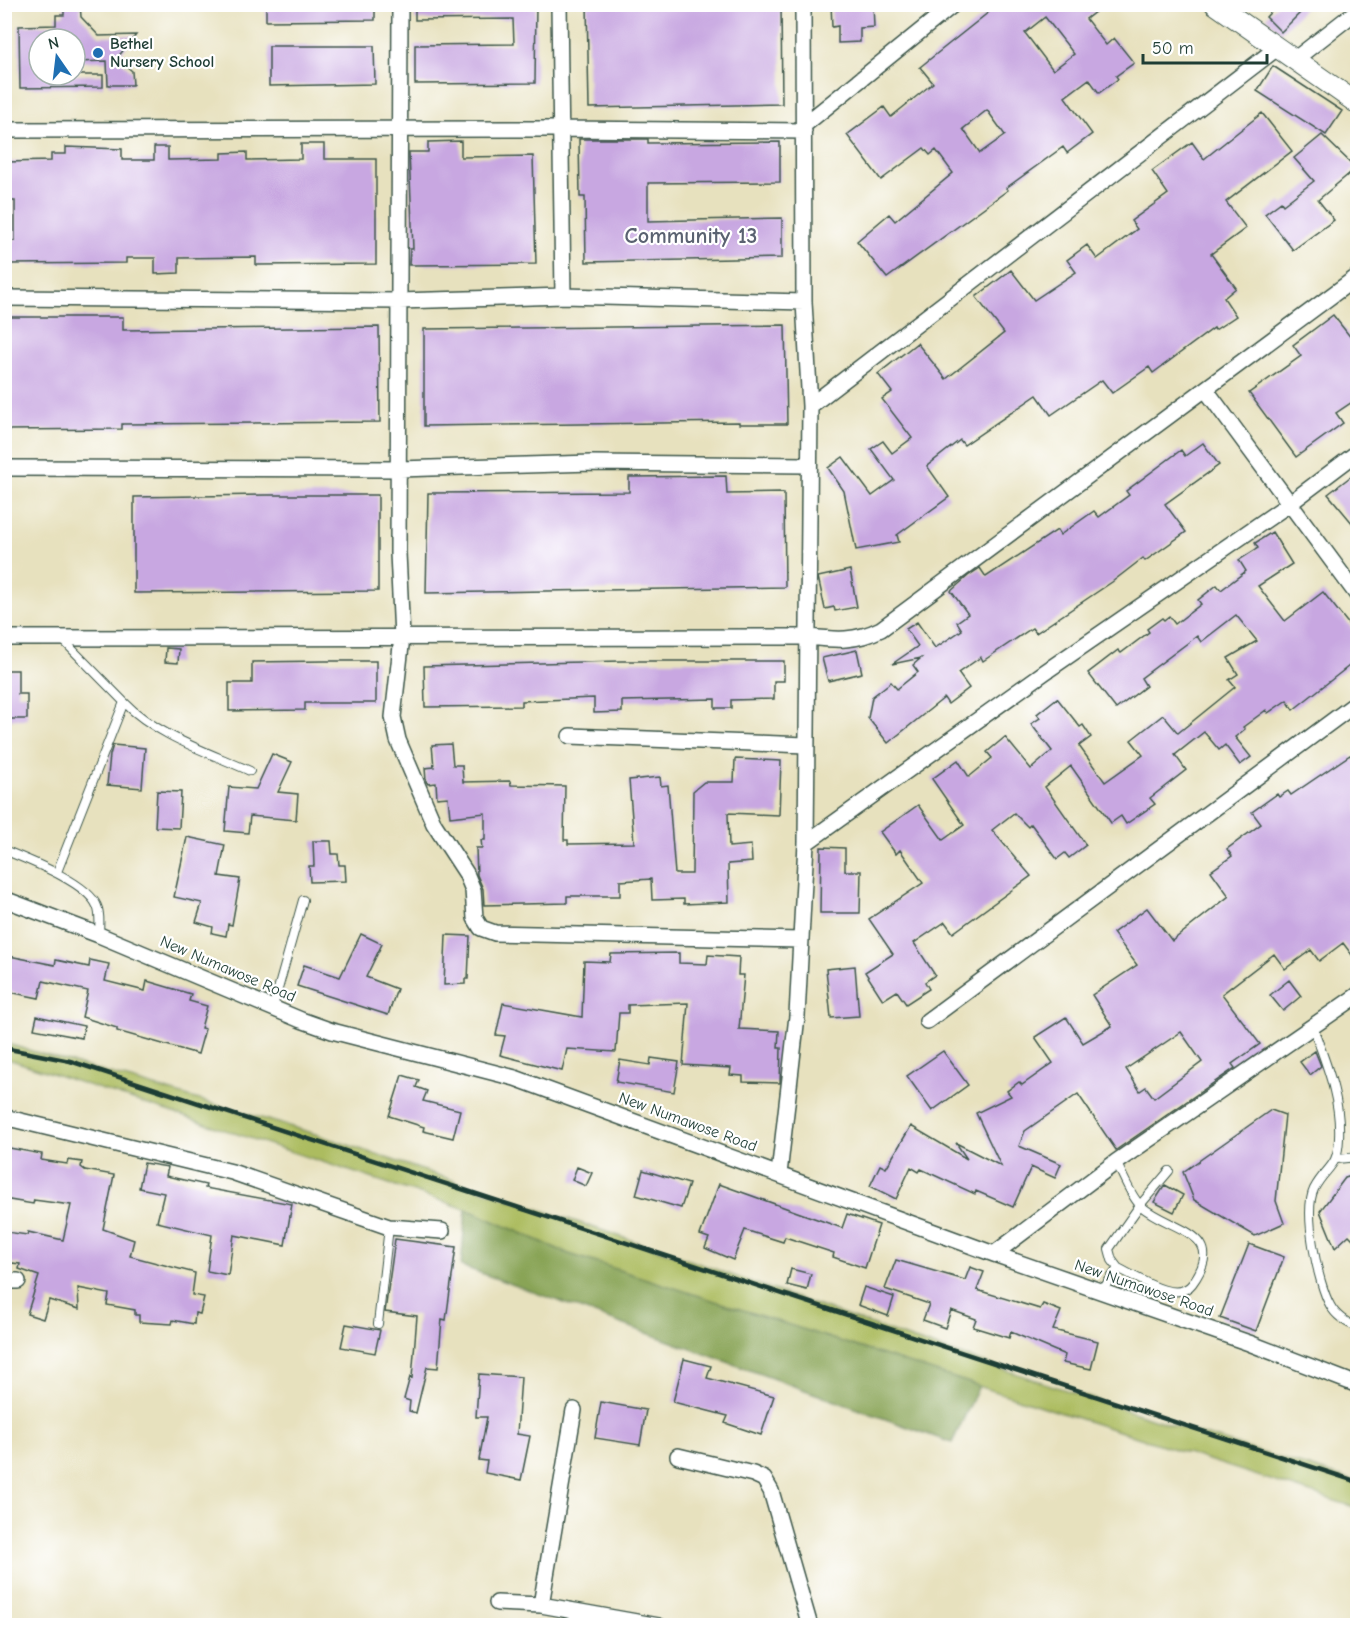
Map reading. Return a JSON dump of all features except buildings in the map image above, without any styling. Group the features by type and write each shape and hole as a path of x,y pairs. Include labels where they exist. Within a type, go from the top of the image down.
{"street":[{"path":"400,4 398,554 402,637 393,717 398,740 434,825 465,873 473,890 475,918 481,928 495,933 800,940"},
{"path":"559,4 563,296"},
{"path":"779,1174 797,1016 806,843 810,406 804,302 803,4"},
{"path":"4,130 804,129 954,4"},
{"path":"1215,4 1358,104"},
{"path":"1294,60 1358,10"},
{"path":"810,406 1276,48"},
{"path":"4,638 809,637 844,641 865,637 880,629 1358,276"},
{"path":"4,298 399,301 563,296 804,302"},
{"path":"1206,390 1358,596"},
{"path":"806,843 1045,672 1289,504 1358,452"},
{"path":"4,468 400,469 592,463 808,465"},
{"path":"927,1021 1358,702"},
{"path":"570,736 806,745"},
{"name":"New Numawose Road","path":"4,899 99,935 332,1031 515,1078 994,1254 1249,1342 1358,1385"},
{"path":"994,1254 1116,1162 1358,994"},
{"path":"4,1117 232,1172 389,1227 442,1231"},
{"path":"541,1605 574,1410"},
{"path":"678,1456 753,1474 764,1479 771,1491 810,1626"},
{"path":"497,1603 541,1605 659,1626"}],"lane":[{"path":"60,638 134,712 165,732 250,771"},
{"path":"57,872 124,702"},
{"path":"4,850 57,872 92,897 99,914 99,935"},
{"path":"273,1007 303,900"},
{"path":"1313,1027 1336,1089 1339,1137 1337,1159 1314,1190 1309,1214 1311,1238 1330,1305 1348,1324 1358,1327"},
{"path":"1337,1159 1358,1157"},
{"path":"1116,1162 1140,1205 1199,1240 1206,1250 1204,1261 1191,1285 1184,1292 1172,1293 1118,1268 1112,1260 1109,1249 1140,1205 1169,1172"},
{"path":"378,1324 389,1227"},
{"path":"1101,1292 1118,1268"}],"green space":[{"path":"4,1043 309,1132 675,1255 911,1339 1175,1426 1357,1482 1357,1508 569,1254 466,1209 5,1058"},
{"path":"466,1209 569,1254 979,1386 952,1443 461,1266"}],"railway":[{"path":"4,1048 70,1061 1358,1482"}],"place":[{"name":"Bethel Nursery School","path":"98,53"}],"district":[{"name":"Community 13","path":"691,236"}]}
